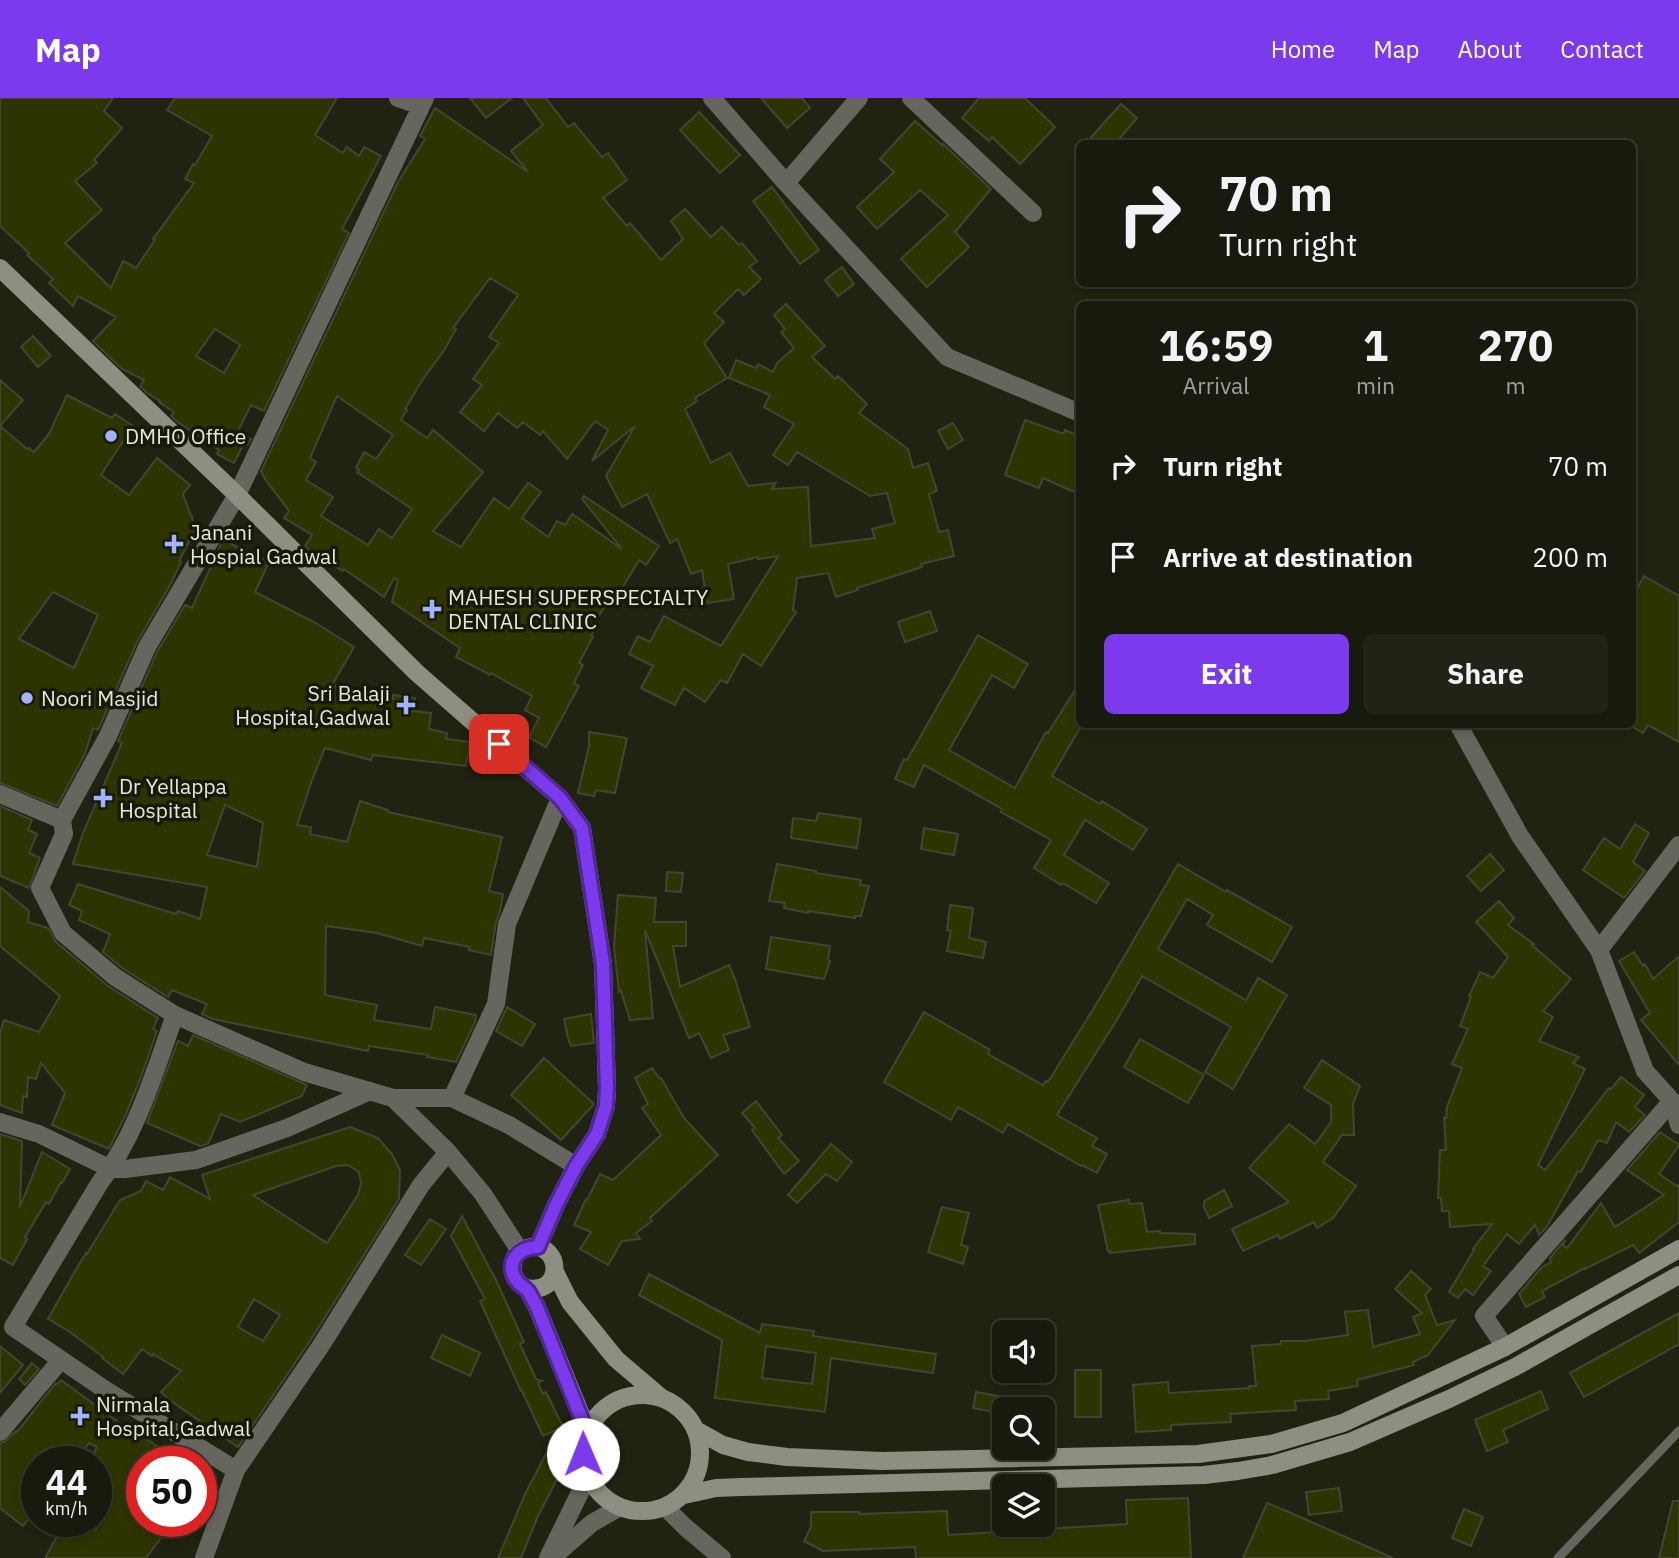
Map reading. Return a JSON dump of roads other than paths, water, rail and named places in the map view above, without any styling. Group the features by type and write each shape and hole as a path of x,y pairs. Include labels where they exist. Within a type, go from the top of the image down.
{"main road":[{"path":"0,268 237,495 417,673 560,798 582,828 603,964 606,1106 597,1134 576,1166 556,1205 529,1249 515,1257 512,1272 515,1279 534,1290 553,1279 555,1264 546,1250 529,1249"},
{"path":"696,1430 723,1445 748,1452 787,1457 882,1461 1198,1454 1271,1444 1343,1423 1505,1347 1679,1249"},
{"path":"555,1272 570,1302 616,1359 663,1399 683,1411 696,1430 701,1453 697,1475 684,1494 665,1507 643,1512 620,1507 601,1495 588,1476 583,1454 587,1432 599,1413 618,1400 641,1395 663,1399"},
{"path":"684,1494 741,1486 1204,1475 1272,1465 1350,1442 1449,1399 1516,1367 1679,1275"},
{"path":"527,1288 587,1432"}],"street":[{"path":"398,98 423,102 237,495 147,647 108,736 62,820 64,834 40,888 63,933 115,977 175,1015 304,1072 393,1098 452,1098 509,1125 576,1166"},
{"path":"712,98 786,183 947,357 1076,411"},
{"path":"786,183 859,98"},
{"path":"911,98 1033,214"},
{"path":"1460,728 1520,836 1599,950 1646,1071 1672,1101 1679,1125"},
{"path":"0,794 62,820"},
{"path":"452,1098 496,1004 507,924 560,798"},
{"path":"1599,950 1679,845"},
{"path":"175,1015 137,1121 111,1169 6,1323 107,1391 236,1470"},
{"path":"0,1122 39,1134 111,1169 125,1169 196,1160 287,1128 370,1091"},
{"path":"393,1098 448,1152 529,1249"},
{"path":"1505,1347 1484,1316 1672,1101"},
{"path":"204,1558 236,1470 322,1344 421,1185 448,1152"},
{"path":"0,1432 61,1360"},
{"path":"549,1558 588,1476"},
{"path":"549,1558 592,1523 620,1507"},
{"path":"665,1507 722,1558"}],"lane":[{"path":"1558,1558 1679,1431"}],"place":[{"name":"DMHO Office","path":"111,436"},
{"name":"Janani Hospial Gadwal","path":"174,544"},
{"name":"MAHESH SUPERSPECIALTY DENTAL CLINIC","path":"432,609"},
{"name":"Noori Masjid","path":"27,698"},
{"name":"Sri Balaji Hospital,Gadwal","path":"406,705"},
{"name":"Dr Yellappa Hospital","path":"103,798"},
{"name":"Nirmala Hospital,Gadwal","path":"80,1416"}]}
